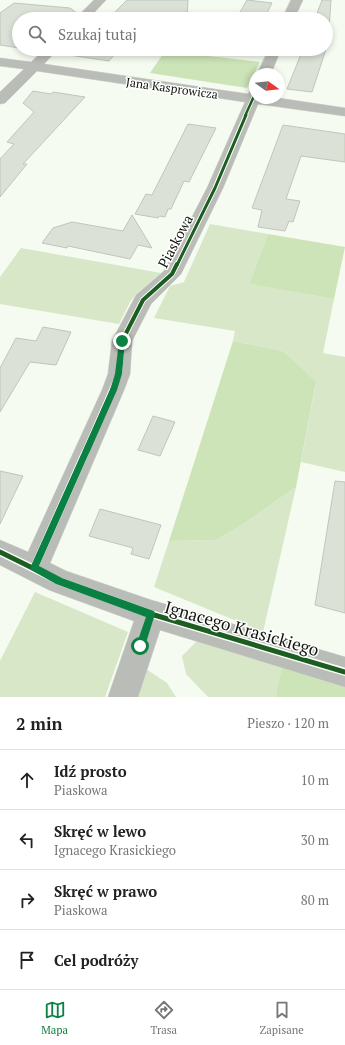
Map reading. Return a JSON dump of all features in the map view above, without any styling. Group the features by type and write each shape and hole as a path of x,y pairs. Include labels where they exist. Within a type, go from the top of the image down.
{"street":[{"path":"88,12 100,0"},
{"path":"291,12 297,0"},
{"path":"0,100 45,56"},
{"path":"267,68 272,56"},
{"name":"Jana Kasprowicza","path":"0,62 249,95"},
{"name":"Jana Kasprowicza","path":"285,101 345,112"},
{"name":"Piaskowa","path":"34,568 113,390 119,374 122,341 143,300 172,274 215,188 251,104"},
{"name":"Ignacego Krasickiego","path":"0,552 59,581 151,614 345,672"},
{"path":"123,697 151,614"}],"green space":[{"path":"162,56 208,56 260,62 257,68 249,68 249,84 247,88 150,73"},
{"path":"210,224 268,234 251,284 334,299 323,353 345,357 345,472 301,462 316,383 283,351 233,341 235,331 154,318 170,286 184,282"},
{"path":"268,234 345,247 334,299 250,284"},
{"path":"21,248 161,273 136,294 130,302 119,324 0,304 0,277"},
{"path":"233,341 283,351 316,382 296,487 242,525 216,540 169,541"},
{"path":"296,487 263,632 154,587 169,541 216,540 242,525"},
{"path":"35,592 128,632 105,697 0,697 0,661"},
{"path":"197,641 282,667 276,691 277,697 208,697 186,674 182,656"},
{"path":"282,667 345,686 345,697 277,697 276,691"},
{"path":"146,669 167,683 176,697 138,697"}],"building":[{"path":"127,0 188,0 187,12 115,12"},
{"path":"247,0 272,3 268,12 240,12"},
{"path":"322,0 331,0 330,12 318,12"},
{"path":"14,3 70,8 75,12 12,12 12,47 0,45 0,13"},
{"path":"76,56 113,56 109,61"},
{"path":"300,56 324,56 312,92 287,89"},
{"path":"33,91 51,94 53,92 85,97 23,164 27,164 0,197 0,159 14,144 7,142 34,112 23,103"},
{"path":"188,124 216,128 189,182 184,181 171,209 168,209 165,217 159,216 158,218 135,214 146,194 152,195"},
{"path":"283,125 345,134 345,162 301,156 286,199 300,201 293,222 289,221 285,231 258,227 262,210 252,208"},
{"path":"132,215 152,248 138,245 130,259 68,246 67,248 42,243 53,228 72,222 123,231"},
{"path":"43,327 71,332 56,365 30,362 0,412 0,368 16,338 36,341"},
{"path":"153,416 175,422 160,456 138,450"},
{"path":"0,471 23,476 0,524"},
{"path":"335,481 345,482 345,613 315,605"},
{"path":"100,509 161,525 149,559 131,554 133,548 89,536"}],"cycle path":[{"path":"34,568 113,390 119,374 122,341 143,300 172,274 215,188 251,104"},
{"path":"0,552 59,581 151,614 345,672"}],"route":[{"path":"122,341 119,374 113,390 34,568 59,581 151,614 140,646"}]}
